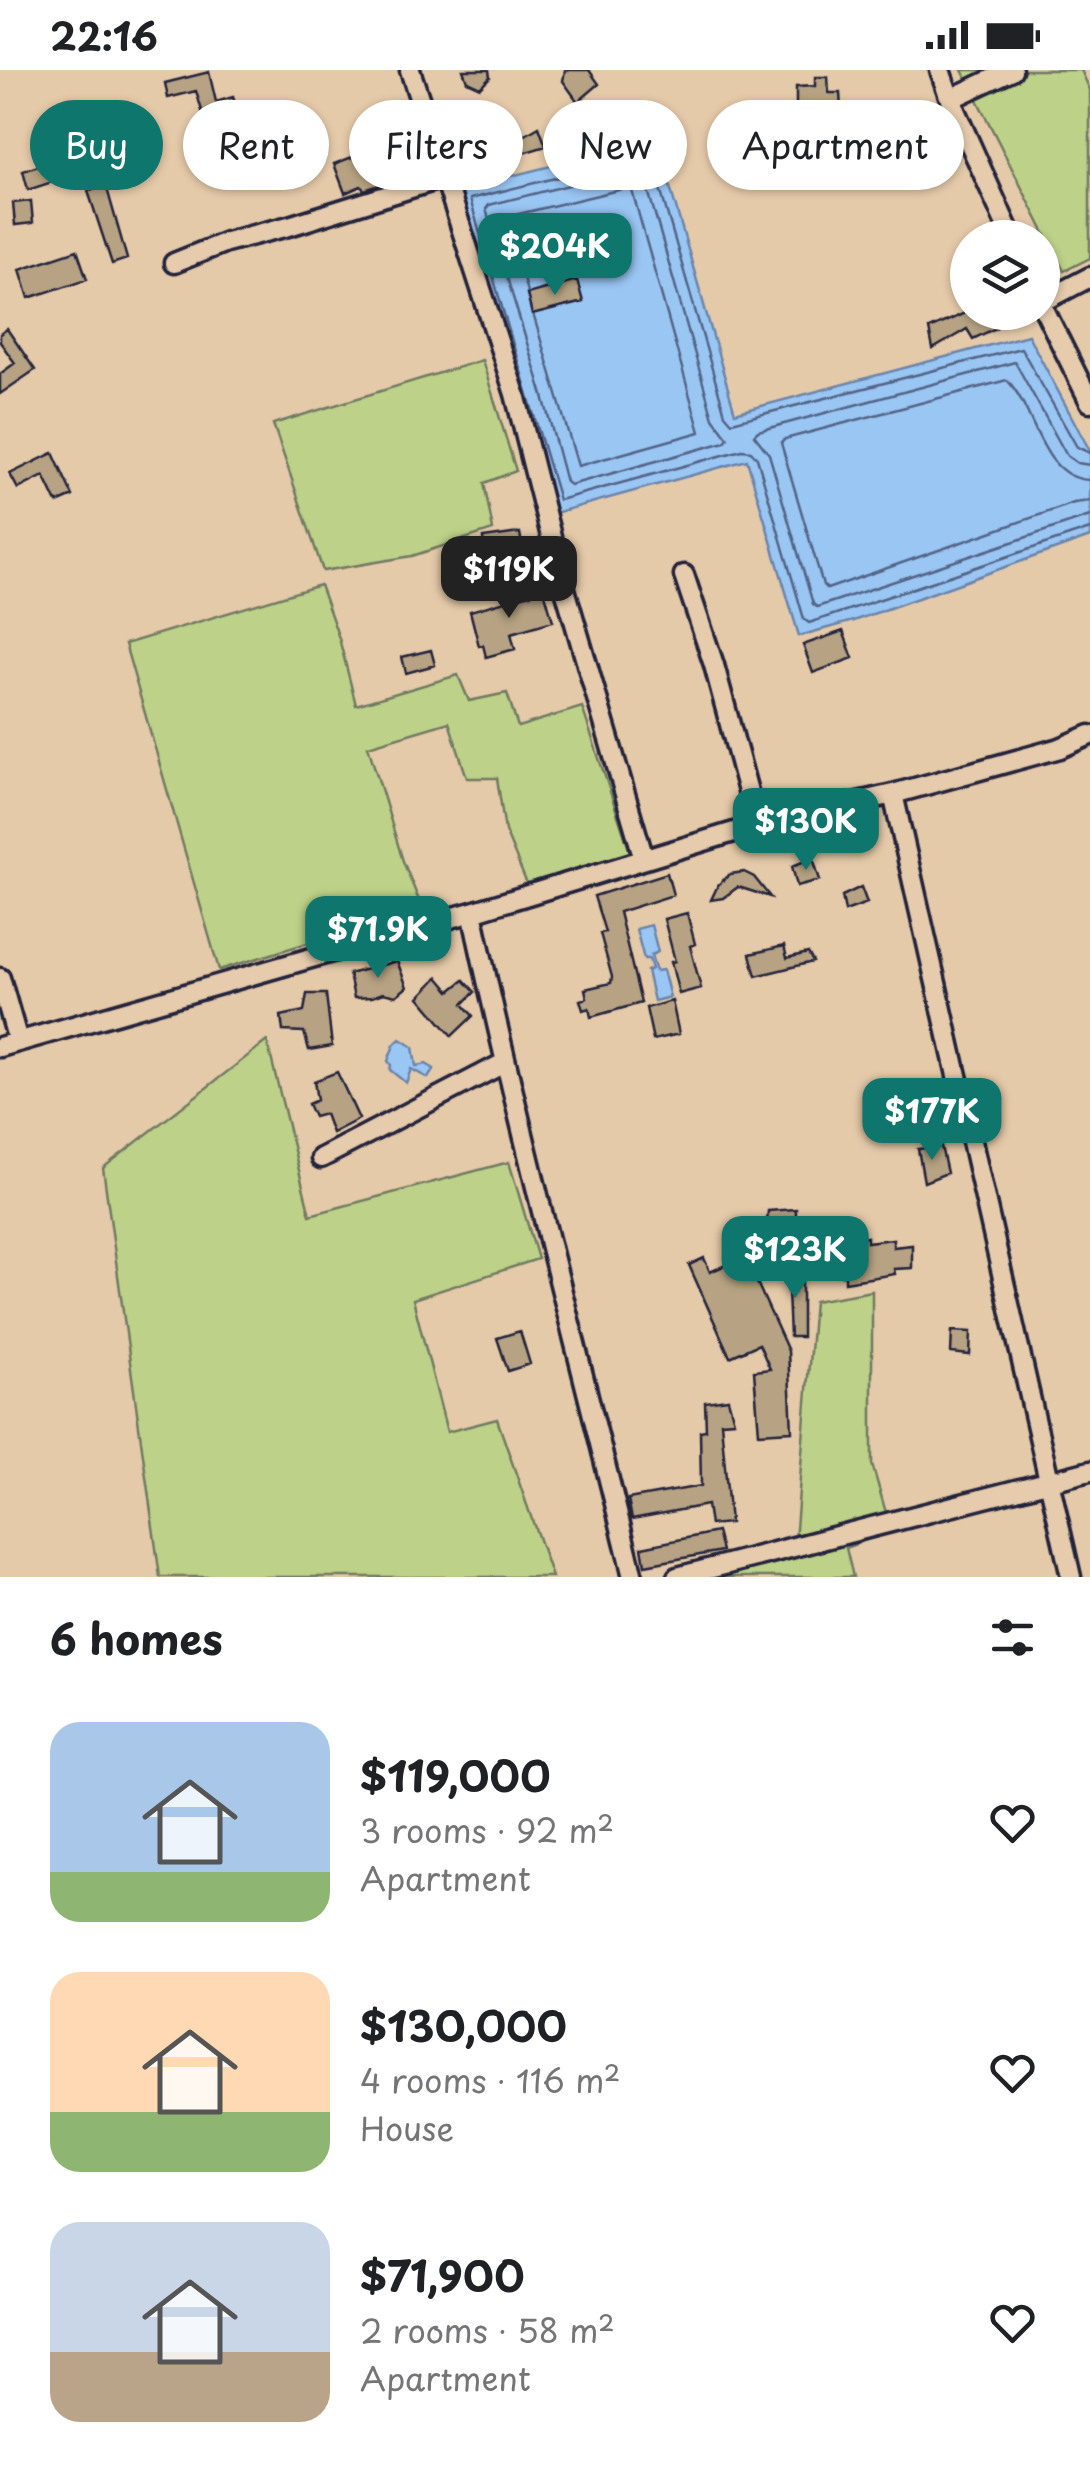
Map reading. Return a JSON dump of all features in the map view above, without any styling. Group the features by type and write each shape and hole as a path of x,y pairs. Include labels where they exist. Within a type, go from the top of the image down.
{"street":[{"path":"410,70 419,100"},
{"path":"940,70 1004,220"},
{"path":"950,99 1012,70"},
{"path":"174,263 226,242 402,190"},
{"path":"447,190 515,394 564,590 644,858"},
{"path":"1060,293 1090,277"},
{"path":"1055,330 1090,402"},
{"path":"684,575 714,665 757,825"},
{"path":"0,978 9,1044 472,912 757,825 892,794 1060,748 1090,734"},
{"path":"892,794 1071,1577"},
{"path":"472,912 504,1063 633,1577"},
{"path":"320,1158 504,1063"},
{"path":"677,1577 1090,1472"}],"green space":[{"path":"962,70 1081,70 1090,90 1090,258 1064,271 1060,263 1060,220 1038,220"},
{"path":"482,360 516,471 484,483 493,530 412,556 323,571 273,424"},
{"path":"320,585 356,705 458,675 469,701 507,693 518,727 582,707 632,858 527,884 505,831 497,778 467,778 449,722 368,746 403,861 422,908 219,970 125,644"},
{"path":"267,1041 310,1215 509,1162 538,1259 413,1299 447,1432 497,1419 552,1577 160,1577 103,1168"},
{"path":"872,1291 872,1464 891,1530 846,1548 853,1577 702,1577 794,1554 814,1301"}],"water":[{"path":"543,168 543,190 671,190 735,413 1028,335 1090,451 1090,537 853,621 799,636 747,460 551,514 455,190 523,190 523,173"},
{"path":"651,925 658,952 651,955 656,971 663,970 670,997 654,1001 647,971 652,969 649,959 644,959 636,929"},
{"path":"400,1039 413,1047 416,1066 426,1064 434,1069 428,1078 411,1069 406,1083 390,1070 388,1061"}],"building":[{"path":"463,70 489,70 490,77 480,87 467,81"},
{"path":"565,70 589,70 599,84 577,100 563,81"},
{"path":"209,72 216,100 199,100 196,91 168,98 165,83"},
{"path":"815,77 828,77 829,93 840,93 840,100 796,100 796,87 815,86"},
{"path":"539,127 543,147 523,153 523,136"},
{"path":"349,158 352,190 345,193 334,164"},
{"path":"30,169 28,190 23,171"},
{"path":"107,190 127,259 112,264 88,191"},
{"path":"31,201 33,223 15,225 13,203"},
{"path":"77,250 87,279 29,298 20,269"},
{"path":"577,280 583,302 532,315 527,294"},
{"path":"950,320 950,330 965,330 933,349 929,329"},
{"path":"7,329 35,370 0,394 0,374 15,363 0,342 0,334"},
{"path":"968,330 992,330 973,339"},
{"path":"53,453 73,496 57,503 44,476 18,489 10,474"},
{"path":"520,533 524,557 488,574 483,538"},
{"path":"544,590 553,621 511,633 515,649 486,657 470,611"},
{"path":"843,631 853,658 813,673 803,645"},
{"path":"431,650 435,665 406,673 402,657"},
{"path":"813,858 820,880 797,886 792,866"},
{"path":"744,872 754,877 770,897 738,887 723,898 711,900 718,885 730,874"},
{"path":"667,873 673,895 619,912 641,1003 591,1017 589,1008 583,1010 580,1000 587,998 585,989 611,983 612,977 594,896"},
{"path":"861,887 867,903 845,911 842,896"},
{"path":"687,913 695,944 690,946 701,988 679,994 664,919"},
{"path":"784,946 787,958 808,953 813,962 756,976 750,954"},
{"path":"397,961 407,987 396,996 383,993 354,998 349,974"},
{"path":"438,977 450,991 464,980 475,992 463,1004 473,1016 452,1036 419,997"},
{"path":"307,994 326,994 332,1046 309,1050 304,1032 283,1031 281,1016 304,1011"},
{"path":"672,1001 679,1034 653,1040 646,1008"},
{"path":"337,1072 359,1119 332,1133 325,1114 314,1117 308,1104 317,1100 314,1081"},
{"path":"941,1146 947,1173 924,1182 918,1149"},
{"path":"796,1209 795,1253 764,1252 768,1211"},
{"path":"867,1237 867,1242 893,1239 893,1247 912,1245 912,1268 845,1282 845,1275 829,1275 827,1251 843,1251 843,1240"},
{"path":"704,1258 710,1272 728,1264 726,1258 749,1265 788,1351 792,1431 759,1433 754,1371 770,1369 759,1344 730,1357 689,1265"},
{"path":"787,1268 802,1268 802,1337 790,1337"},
{"path":"520,1331 530,1364 508,1371 497,1338"},
{"path":"952,1331 971,1332 970,1355 951,1353"},
{"path":"728,1399 734,1421 721,1422 730,1523 710,1525 707,1505 632,1519 628,1499 701,1486 700,1431 706,1430 705,1402"},
{"path":"717,1532 722,1551 645,1565 642,1547"}]}
